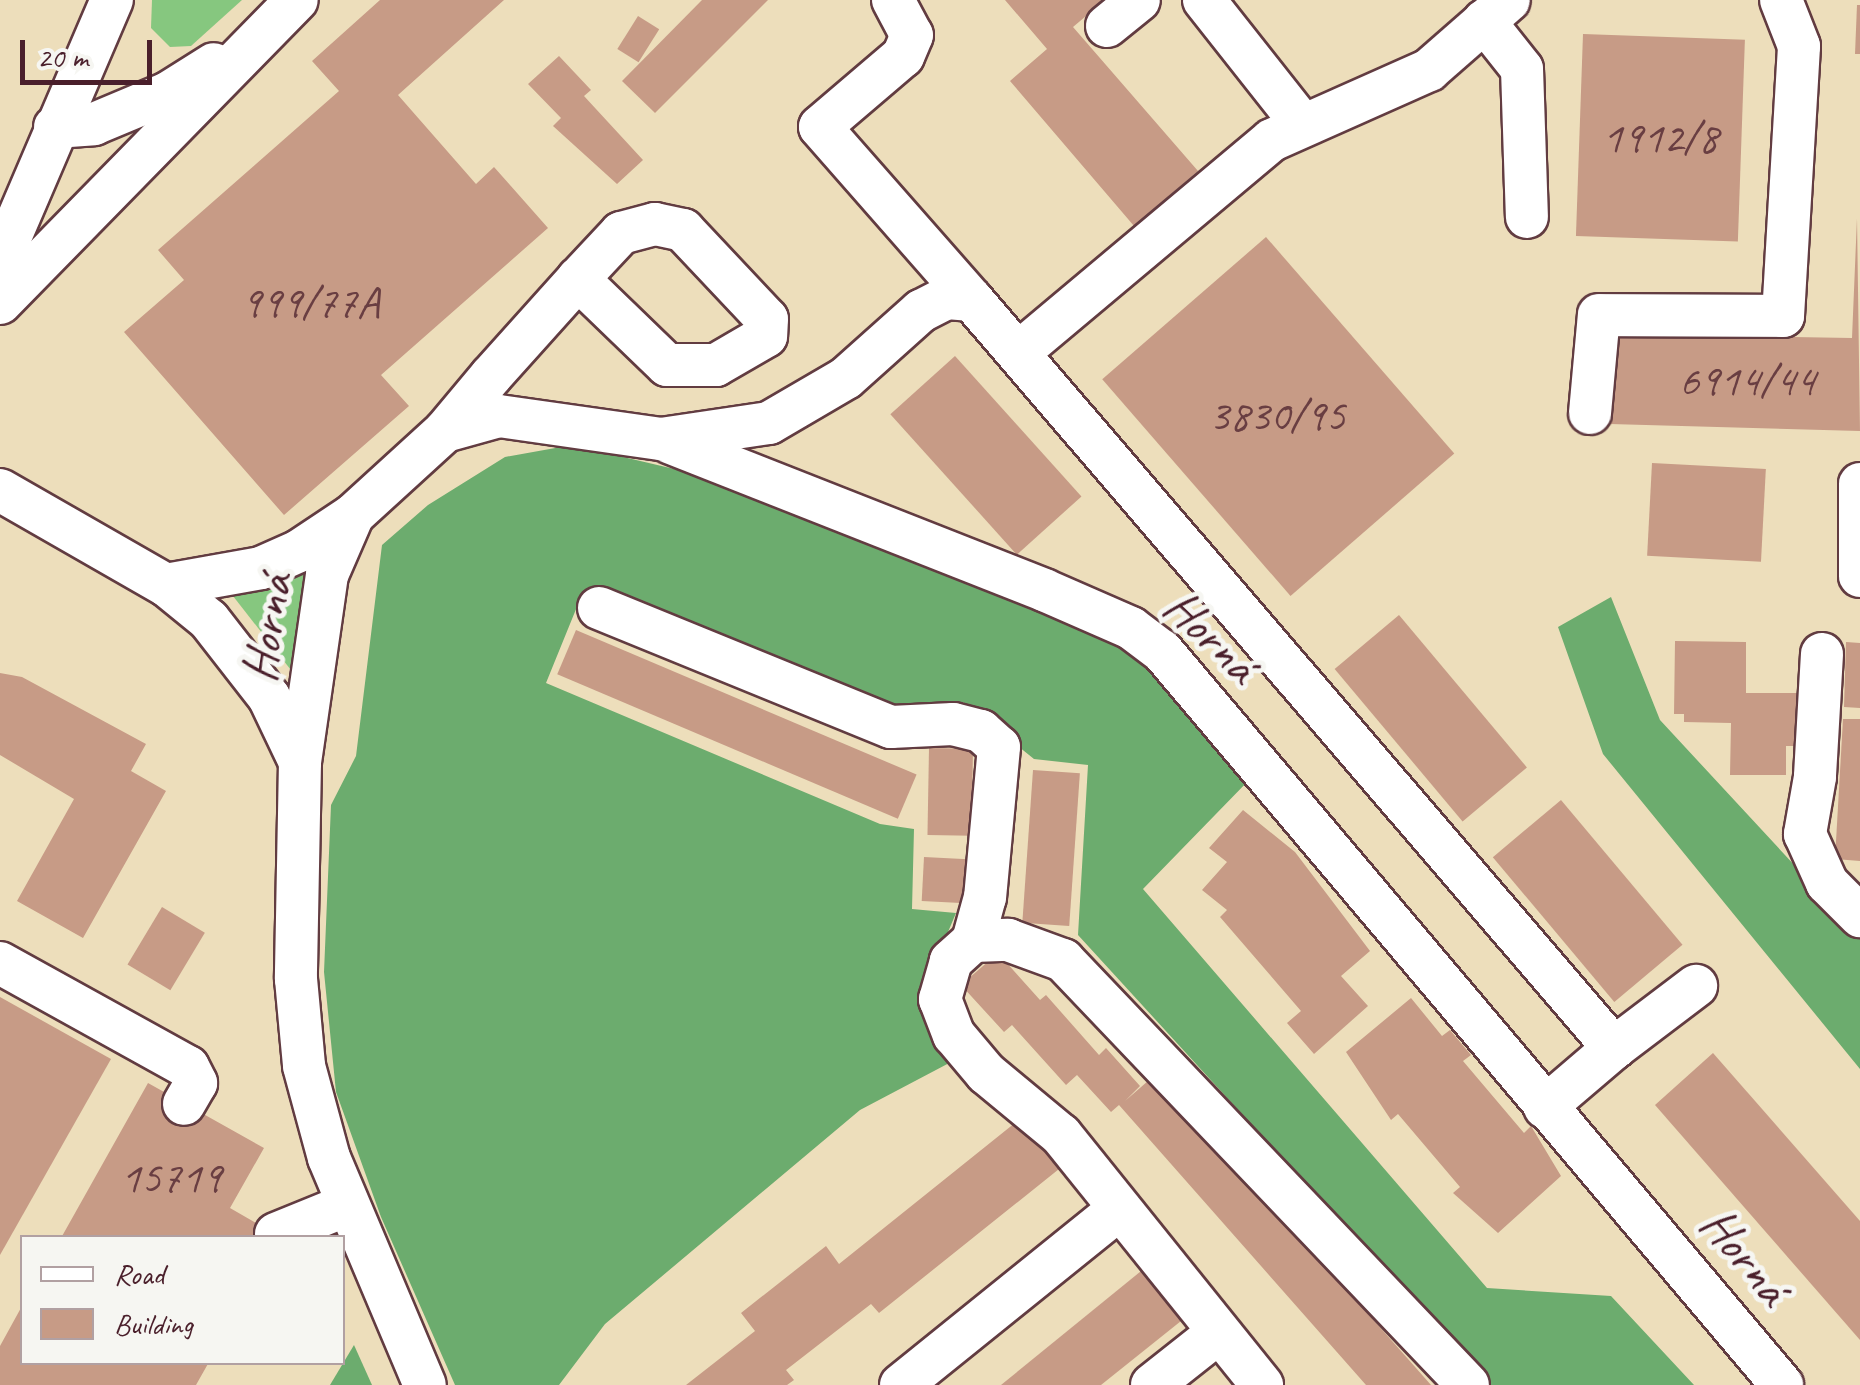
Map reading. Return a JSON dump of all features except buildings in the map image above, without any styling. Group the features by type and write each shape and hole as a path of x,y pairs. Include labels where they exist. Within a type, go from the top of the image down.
{"street":[{"path":"0,261 112,0"},
{"path":"894,0 912,35 903,56 820,127 972,300"},
{"path":"1204,0 1301,122"},
{"path":"1590,413 1599,314 1783,316 1799,46 1781,0"},
{"path":"55,128 94,124 168,93 285,12"},
{"path":"0,303 285,12"},
{"path":"1018,353 1272,140 1301,122 1399,86 1480,14 1522,69 1527,217"},
{"path":"445,431 578,279"},
{"name":"Horná","path":"661,440 769,423 846,378 921,311 946,298 972,300 1614,1048"},
{"name":"Horná","path":"166,586 261,568 353,514 445,431 500,416 661,440 1131,628 1162,651 1782,1385"},
{"path":"1860,484 1860,576"},
{"path":"0,490 166,586 244,660 300,762"},
{"name":"Horná","path":"353,514 327,575 300,762 296,980 304,1066 347,1205 424,1385"},
{"path":"598,608 891,727 953,724 990,739 999,747 1002,770 973,940 951,962 940,999 954,1035 986,1073 1062,1135 1118,1210 1262,1385"},
{"path":"1822,654 1816,777 1805,834 1828,883 1860,916"},
{"path":"973,940 1008,940 1062,960 1468,1385"},
{"path":"0,963 188,1067 196,1083 184,1104"},
{"path":"1546,1106 1696,986"},
{"path":"276,1234 347,1205"},
{"path":"901,1385 1118,1210"},
{"path":"1152,1385 1218,1332"}],"green space":[{"path":"152,0 242,0 191,46 170,47 151,28"},
{"path":"572,445 700,475 1128,641 1251,778 1143,889 1487,1288 1611,1296 1694,1385 1490,1385 1078,935 1088,765 1034,759 963,702 895,711 583,592 546,683 880,824 914,829 912,909 956,913 935,963 953,1061 860,1110 605,1324 559,1385 455,1385 381,1217 336,1092 324,972 331,805 356,756 382,545 428,505 505,457"},
{"path":"306,572 294,674 233,596"},
{"path":"1611,597 1660,720 1860,936 1860,1069 1603,754 1558,627"},
{"path":"354,1345 372,1385 330,1385"}]}
